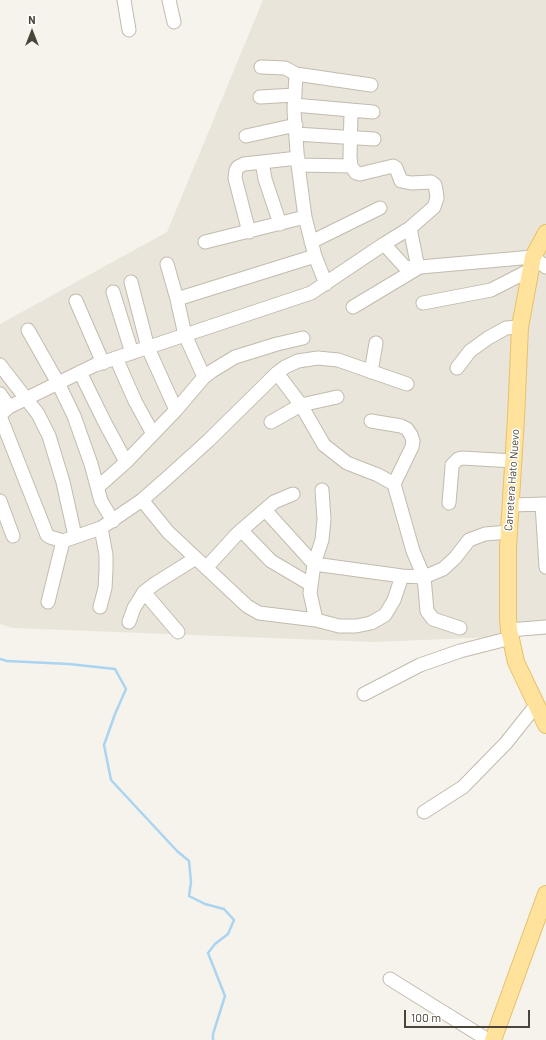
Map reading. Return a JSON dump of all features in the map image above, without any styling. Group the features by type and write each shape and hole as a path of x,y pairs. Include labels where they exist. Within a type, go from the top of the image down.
{"main road":[{"name":"Carretera Hato Nuevo","path":"546,233 531,264 520,327 509,532 510,634 516,662 546,725"},
{"path":"494,1040 546,894"}],"street":[{"path":"124,0 129,30"},
{"path":"170,0 174,22"},
{"path":"261,68 285,68 296,74 371,85"},
{"path":"296,74 294,100 298,161 305,217 315,256 326,284"},
{"path":"260,97 294,100 351,110 373,112"},
{"path":"3,413 26,399 80,372 103,363 311,293 410,228 434,207 436,190 433,183 401,181 396,168 393,166 359,174 354,171 350,157 351,110"},
{"path":"246,136 296,130 350,138 374,139"},
{"path":"249,232 238,192 235,174 240,165 262,162 298,161 352,166"},
{"path":"262,162 265,179 280,224"},
{"path":"311,242 380,208"},
{"path":"205,242 305,217"},
{"path":"410,228 418,268"},
{"path":"384,244 404,266 410,268 531,264 546,267"},
{"path":"177,299 315,256"},
{"path":"167,264 185,335 204,377"},
{"path":"423,303 491,290 531,264"},
{"path":"353,307 418,268"},
{"path":"131,282 148,348 176,410"},
{"path":"113,292 132,353"},
{"path":"76,301 103,363"},
{"path":"457,368 470,351 488,338 506,328 520,327"},
{"path":"28,330 58,383 76,423 91,464 101,501 113,521"},
{"path":"98,487 126,462 176,410 204,377 212,371 235,357 303,338"},
{"path":"371,372 376,343"},
{"path":"116,358 135,401 153,434"},
{"path":"0,394 3,413 47,535 50,538 62,541 102,528 142,500 209,440 277,373 285,367 298,361 318,358 338,360 407,384"},
{"path":"0,366 38,414 49,436 63,482 75,536"},
{"path":"80,372 126,462"},
{"path":"277,373 301,405 324,445 347,463 378,475 394,484"},
{"path":"271,422 301,405 337,397"},
{"path":"371,422 401,426 407,429 412,438 412,448 394,484 413,551 424,576 427,611 433,619 460,628"},
{"path":"449,503 452,465 458,459 514,461"},
{"path":"316,620 310,592 310,584 314,564 322,540 324,519 322,490"},
{"path":"206,568 241,530 274,502 293,494"},
{"path":"0,500 13,536"},
{"path":"142,500 168,532 250,609 259,612 316,620 339,626 356,626 371,623 385,615 394,600 402,576"},
{"path":"511,505 544,504 546,567"},
{"path":"265,510 314,564 402,576 424,576 443,569 455,558 469,540 485,534 509,532"},
{"path":"100,607 105,588 106,570 106,555 102,528"},
{"path":"241,530 271,561 310,584"},
{"path":"48,602 62,541"},
{"path":"130,622 134,608 144,592 196,558"},
{"path":"144,592 178,632"},
{"path":"364,694 420,665 510,634 546,627"},
{"path":"424,812 463,787 506,743 537,704"},
{"path":"390,978 488,1040"}],"shaded area":[{"path":"263,0 546,0 546,635 374,642 13,628 0,624 0,324 167,232"}],"waterway":[{"path":"0,659 7,661 69,664 115,669 126,689 104,745 111,780 177,851 189,861 191,882 189,896 205,904 224,909 234,920 228,934 215,944 208,953 225,996 213,1034 213,1040"}]}
